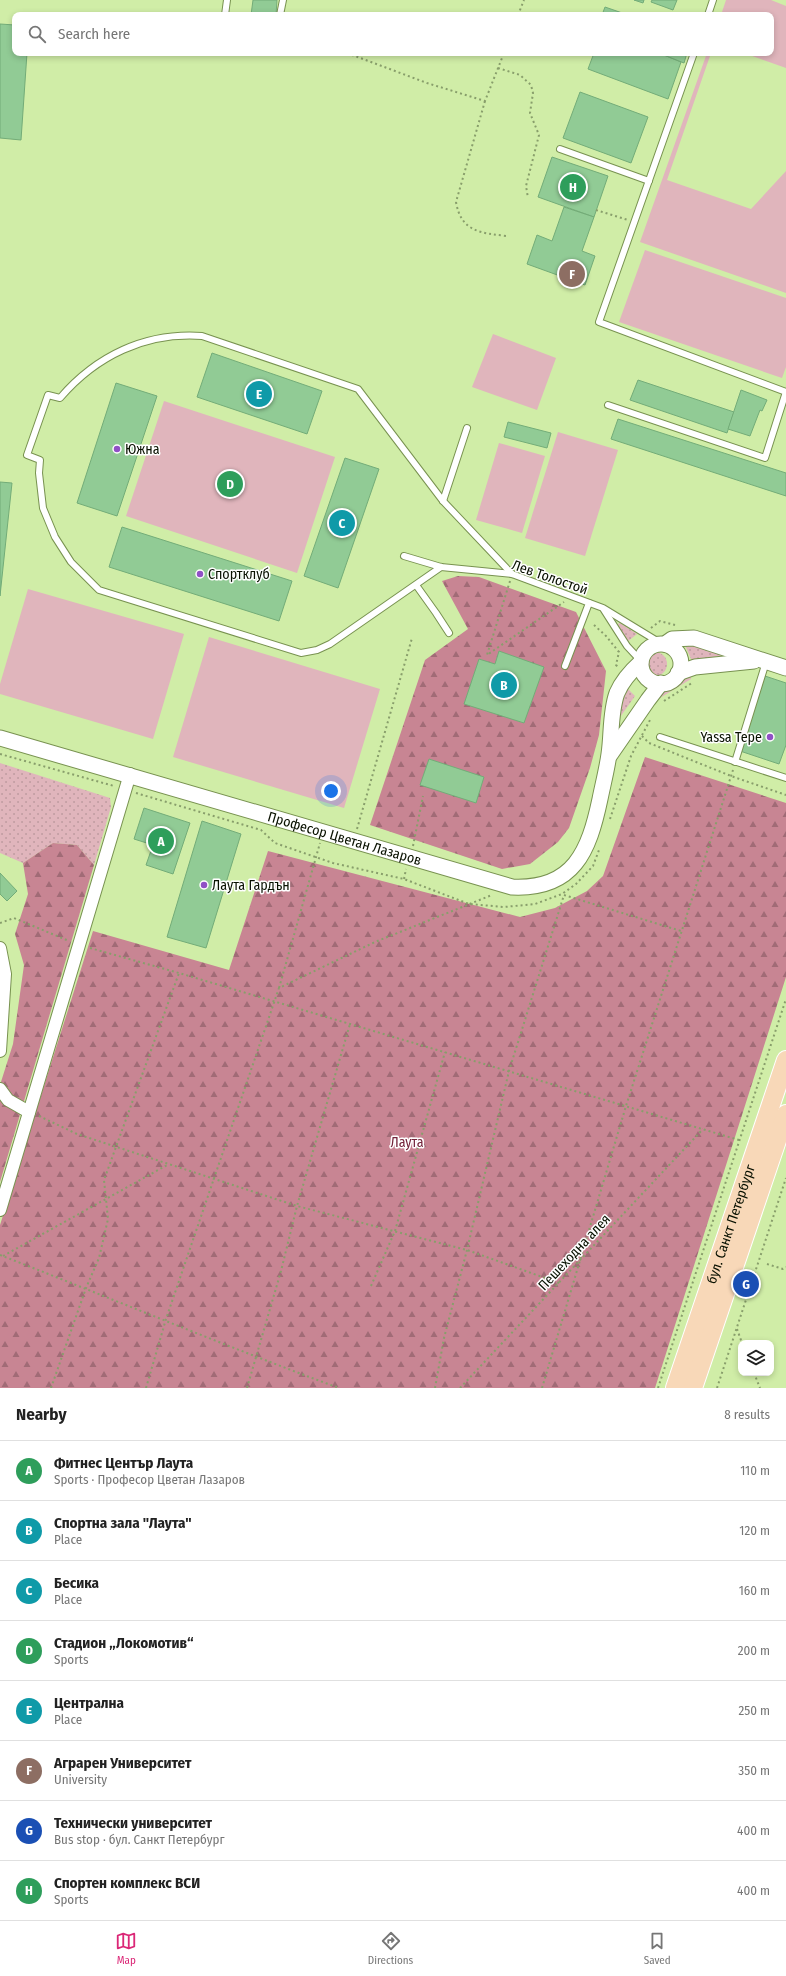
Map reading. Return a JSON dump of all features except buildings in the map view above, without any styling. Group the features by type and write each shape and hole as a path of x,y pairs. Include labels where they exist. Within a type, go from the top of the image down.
{"main road":[{"name":"бул. Санкт Петербург","path":"675,1388 786,1060"},
{"name":"бул. Санкт Петербург","path":"693,1388 783,1132 786,1114"}],"street":[{"path":"763,661 695,668 678,673 671,680 661,683 656,683 647,678 643,673 641,662 643,655 650,647 663,644 672,639 694,638 786,668"},
{"path":"663,644 675,650 679,655 681,661 678,673"},
{"name":"Професор Цветан Лазаров","path":"0,738 130,774 512,887 530,888 547,883 564,874 578,861 588,842 596,818 609,756 616,695 627,676 641,662"},
{"name":"Професор Цветан Лазаров","path":"609,756 661,683"},
{"path":"0,1210 80,946 130,774"},
{"path":"0,948 4,974 0,1051"},
{"path":"0,1089 8,1100 29,1112"}],"lane":[{"path":"225,12 227,0"},
{"path":"281,12 283,0"},
{"path":"709,12 713,0"},
{"path":"608,405 765,458 786,392 599,322 693,56"},
{"path":"560,149 649,181"},
{"path":"440,567 330,644 317,650 300,654 99,590 71,562 55,537 43,508 39,473 40,460 27,454 48,395 60,398 74,381 117,351 149,341 182,335 202,336 358,389 443,501 512,574"},
{"path":"443,501 467,428"},
{"name":"Лев Толостой","path":"404,556 440,567 512,574 603,608 663,644"},
{"path":"416,585 436,612 448,634"},
{"path":"565,666 589,603"},
{"path":"603,608 628,647 641,662"},
{"path":"735,762 763,661"},
{"path":"660,738 786,778"}],"path":[{"path":"519,12 524,0"},
{"path":"355,56 427,83 485,101"},
{"path":"503,56 485,101 456,202 458,214 472,229 480,233 507,236"},
{"path":"498,68 520,75 531,85 533,93 530,113 540,135 526,186 528,198"},
{"path":"596,210 634,223"},
{"path":"512,574 487,655 572,596"},
{"path":"354,841 412,638"},
{"path":"608,822 631,756 652,714"},
{"path":"642,736 648,743 731,776 786,795"},
{"path":"0,754 261,830 276,843 333,863 404,879 470,904 504,906 535,904 562,894 576,884 593,866 601,844"},
{"path":"542,1388 626,1106 735,762"},
{"path":"404,879 415,839 423,796"},
{"path":"146,1388 166,1320 279,988 323,832"},
{"path":"279,988 375,942 512,887"},
{"path":"435,1388 444,1338 467,1250 509,1071 564,895 681,931"},
{"path":"0,923 14,918 80,946 179,973 739,1140"},
{"path":"51,1388 86,1288 99,1258 108,1219 104,1180 179,973"},
{"path":"658,1388 786,1000"},
{"path":"247,1388 281,1271 297,1206 350,1024"},
{"path":"371,1286 395,1231 445,1052"},
{"path":"29,1112 77,1134 297,1206 467,1250 559,1283"},
{"name":"Пешеходна алея","path":"460,1388 703,1129"},
{"path":"1,1255 169,1164"},
{"path":"717,1388 786,1178"},
{"path":"1,1255 256,1357 338,1388"},
{"path":"767,1264 784,1269 786,1267"},
{"path":"736,1329 741,1340"},
{"path":"755,1376 760,1388"}],"shaded area":[{"path":"726,0 771,0 786,6 786,68 752,56 774,56 774,12 722,12"},
{"path":"706,56 710,56 667,180 751,209 786,171 786,293 640,242"},
{"path":"645,250 786,298 786,367 782,378 619,322"},
{"path":"493,334 556,358 537,410 472,387"},
{"path":"164,401 335,457 297,573 126,516"},
{"path":"558,432 618,450 585,556 525,538"},
{"path":"499,443 545,456 522,533 476,520"},
{"path":"28,589 184,634 153,739 0,694 0,684"},
{"path":"620,623 637,634 627,642 618,624"},
{"path":"209,637 380,689 344,808 173,757"},
{"path":"680,642 686,663 683,665 680,654 674,645"},
{"path":"684,643 724,655 692,661"},
{"path":"655,652 660,653 666,659 666,669 660,675 655,676 650,675 644,669 643,664 644,659 650,653"},
{"path":"691,675 691,679 655,701 651,699 673,683"},
{"path":"624,685 635,696 618,720"},
{"path":"0,763 110,798 111,807 94,865 77,845 53,843 23,863 0,853"}],"green space":[{"path":"458,576 479,577 576,612 606,671 599,735 590,768 569,828 558,842 530,864 502,869 370,825 425,660 468,629 442,581"},
{"name":"Лаута","path":"645,757 786,803 786,977 655,1388 0,1388 0,1225 93,931 229,970 268,851 520,917 555,908 587,891 603,876"},
{"path":"53,843 77,845 94,865 0,1182 0,1085 13,1044 24,965 15,934 28,894 23,863"}],"place":[{"name":"Спортен комплекс ВСИ","path":"573,187"},
{"name":"Аграрен Университет","path":"572,274"},
{"name":"Централна","path":"259,394"},
{"name":"Южна","path":"117,449"},
{"name":"Стадион „Локомотив“","path":"230,484"},
{"name":"Бесика","path":"342,523"},
{"name":"Спортклуб","path":"200,574"},
{"name":"Спортна зала \"Лаута\"","path":"504,685"},
{"name":"Yassa Tepe","path":"770,737"},
{"name":"Фитнес Център Лаута","path":"161,841"},
{"name":"Лаута Гардън","path":"204,885"},
{"name":"Технически университет","path":"746,1284"}]}
